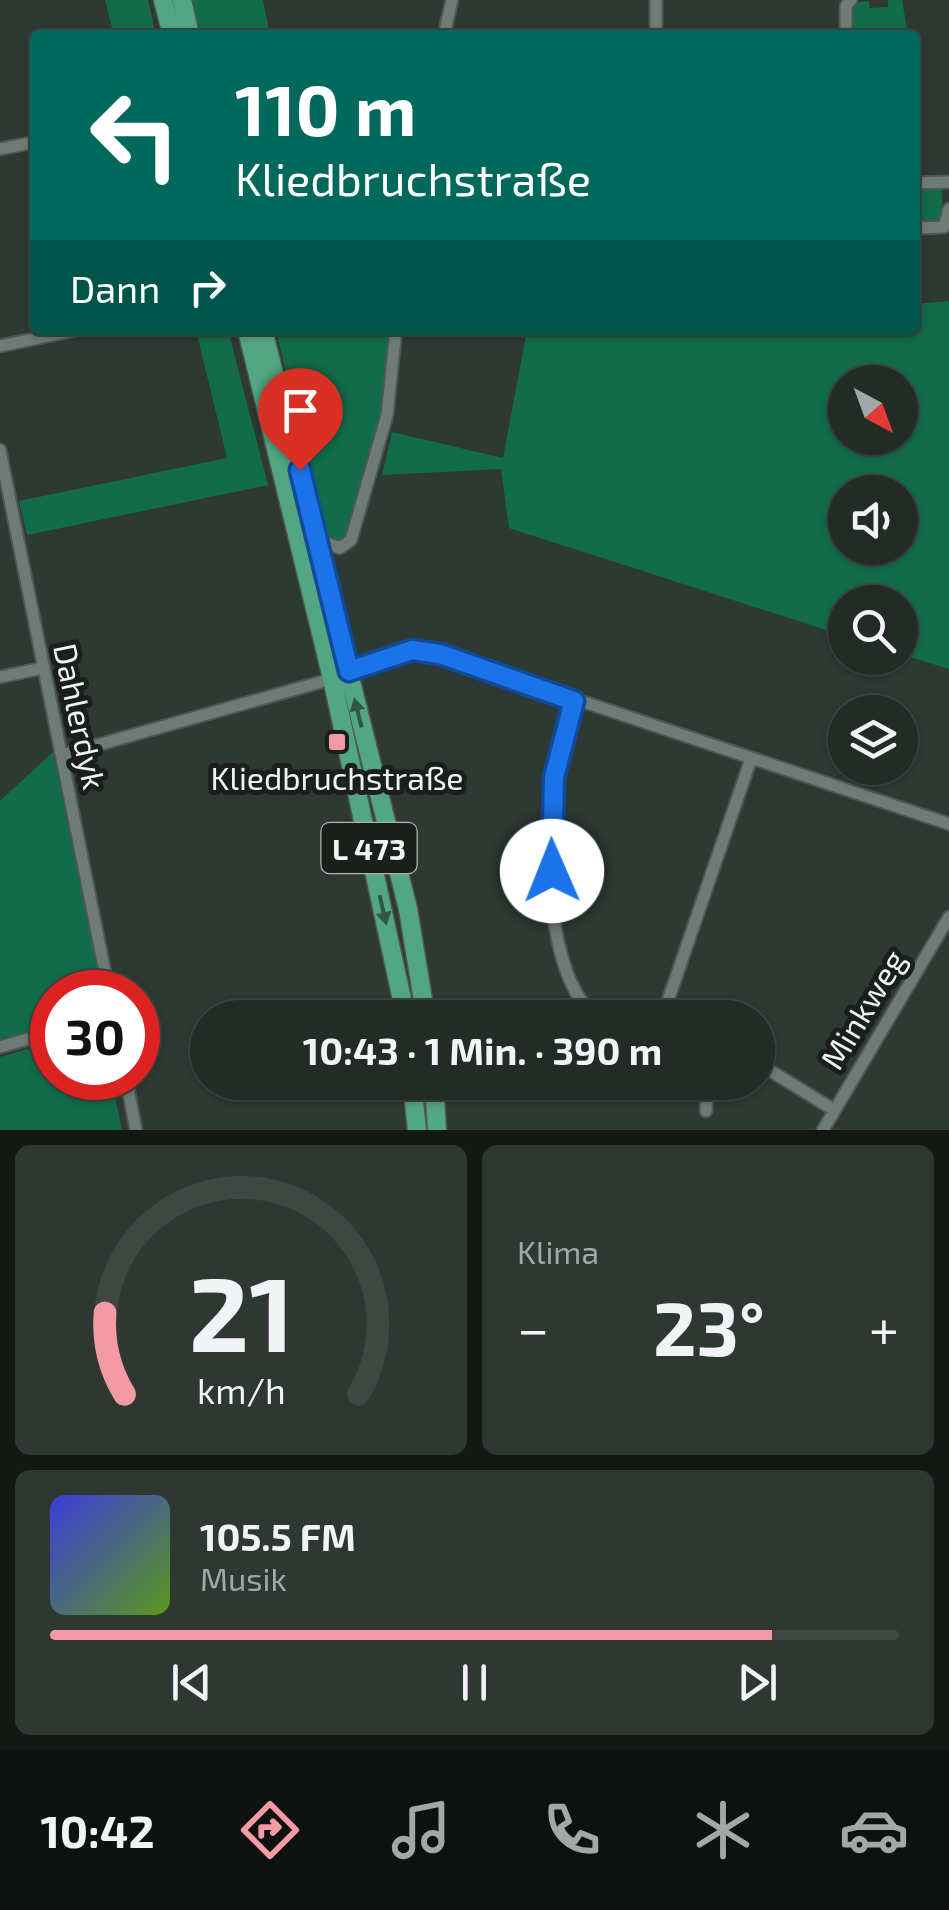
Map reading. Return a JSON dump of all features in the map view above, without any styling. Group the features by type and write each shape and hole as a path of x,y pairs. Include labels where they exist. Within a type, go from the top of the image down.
{"main road":[{"path":"163,0 171,30"},
{"path":"182,0 189,30"},
{"name":"L 473","path":"248,335 408,910 423,1000"},
{"name":"L 473","path":"264,335 318,540 403,1000"},
{"path":"414,1100 417,1130"},
{"path":"435,1100 437,1130"}],"street":[{"path":"445,30 452,0"},
{"path":"656,0 656,30"},
{"path":"846,30 846,6 850,0"},
{"path":"0,150 30,143"},
{"path":"920,183 949,182"},
{"path":"920,228 944,227 949,210"},
{"path":"0,346 52,335"},
{"path":"318,540 340,548 348,546 387,415 395,335"},
{"name":"Dahlerdyk","path":"0,450 105,970"},
{"path":"62,755 412,650 440,654 949,824"},
{"path":"0,678 43,668"},
{"path":"574,701 554,777 552,879 567,981 578,1000"},
{"path":"668,1000 751,759"},
{"name":"Minkweg","path":"824,1130 949,917"},
{"path":"0,1047 30,1038"},
{"path":"775,1074 834,1110"},
{"path":"130,1100 136,1130"},
{"path":"706,1100 706,1111"}],"green space":[{"path":"105,0 148,0 155,30 113,30"},
{"path":"192,0 263,0 269,30 200,30"},
{"path":"888,0 902,0 907,30 850,30 855,3 869,1 870,8 888,7"},
{"path":"920,185 941,188 943,213 938,221 920,223"},
{"path":"949,301 949,669 918,660 918,585 828,585 828,631 509,528 501,469 382,475 392,432 503,458 526,335 920,335 920,304"},
{"path":"197,335 229,335 268,485 27,535 19,501 227,458"},
{"path":"277,335 389,335 376,442 361,502 339,544 324,536"},
{"path":"53,752 98,970 30,970 30,1032 0,1041 0,801"},
{"path":"30,1048 30,1100 116,1100 122,1130 0,1130 0,1057"}],"place":[{"name":"Kliedbruchstraße","path":"337,742"}],"route":[{"path":"300,470 349,671 412,650 440,654 574,701 554,777 550,809 552,871"}]}
